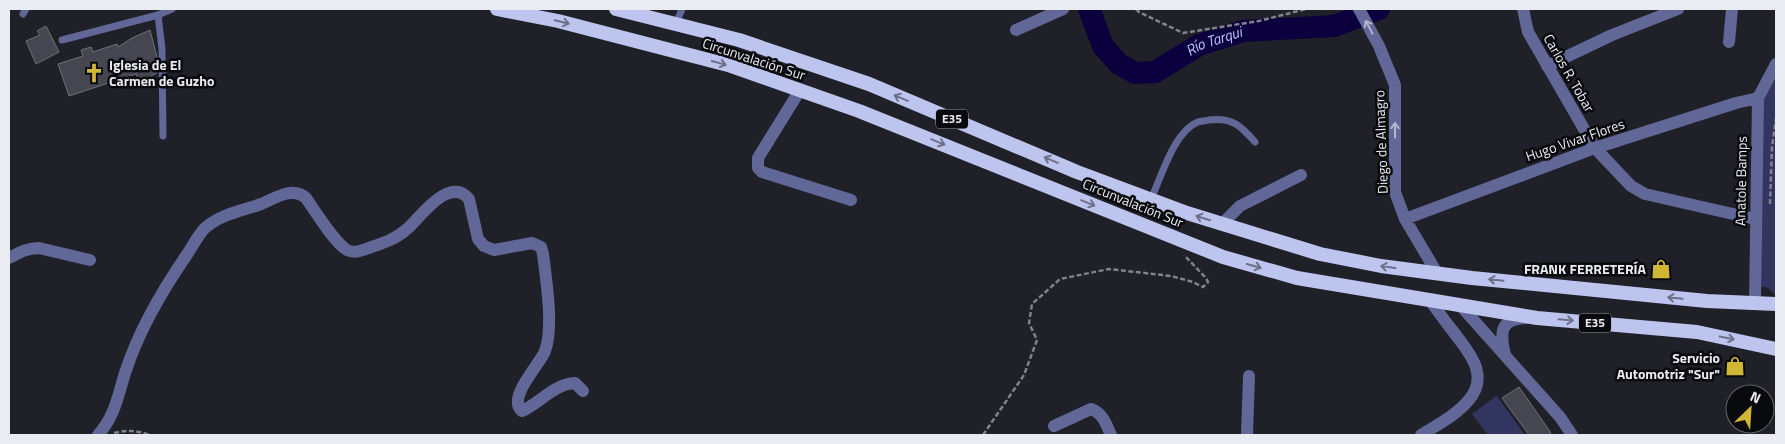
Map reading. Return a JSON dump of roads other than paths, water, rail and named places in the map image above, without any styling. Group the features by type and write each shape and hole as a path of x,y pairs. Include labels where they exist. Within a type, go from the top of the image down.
{"highway":[{"name":"Circunvalación Sur","path":"497,9 558,21 728,65 859,111 1223,257 1297,278 1537,318 1697,332 1776,349"},
{"name":"Circunvalación Sur","path":"616,9 652,13 676,24 739,40 869,84 1077,172 1222,224 1320,254 1381,266 1436,273 1697,300 1776,304"}],"street":[{"path":"1016,30 1063,9"},
{"name":"Diego de Almagro","path":"1359,9 1379,46 1395,85 1395,192 1405,219 1436,273"},
{"name":"Carlos R. Tobar","path":"1523,9 1528,32 1595,148 1631,186 1645,194 1755,219"},
{"path":"1547,66 1612,34 1678,9"},
{"path":"1730,42 1732,9"},
{"name":"Anatole Bamps","path":"1755,304 1758,98 1776,64"},
{"path":"800,90 758,158 758,168 762,172 851,200"},
{"name":"Hugo Vivar Flores","path":"1405,219 1595,148 1736,103 1758,98"},
{"path":"1222,224 1240,206 1301,175"},
{"path":"98,435 110,419 117,404 126,370 148,319 178,268 205,228 224,216 292,192 306,198 341,245 352,252 388,241 407,230 439,198 448,194 458,193 467,196 478,239 484,246 494,250 532,243 541,247 543,254 549,311 547,340 545,352 534,366 524,384 517,404 518,408 522,411 553,390 568,383 576,383 583,391"},
{"path":"9,258 22,251 39,248 90,260"},
{"path":"1421,435 1449,418 1468,400 1476,386 1478,371 1470,353 1429,299"},
{"path":"1460,305 1560,416 1572,435"},
{"path":"1506,357 1502,334 1508,322 1513,319 1537,318"},
{"path":"1247,435 1249,376"},
{"path":"1054,426 1091,409 1097,411 1104,419 1111,435"}],"lane":[{"path":"62,40 158,15 172,9"},
{"path":"676,24 682,9"},
{"path":"158,15 162,49 163,136"},
{"path":"1151,199 1172,151 1185,131 1197,122 1231,121 1240,125 1255,142"}],"waterway":[{"name":"Río Tarqui","path":"1089,9 1103,46 1119,64 1135,73 1155,72 1199,45 1243,31 1334,26 1379,9"}],"place":[{"name":"Iglesia de El Carmen de Guzho","path":"94,73"},
{"name":"FRANK FERRETERÍA","path":"1661,269"},
{"name":"Servicio Automotriz \"Sur\"","path":"1735,366"}]}
